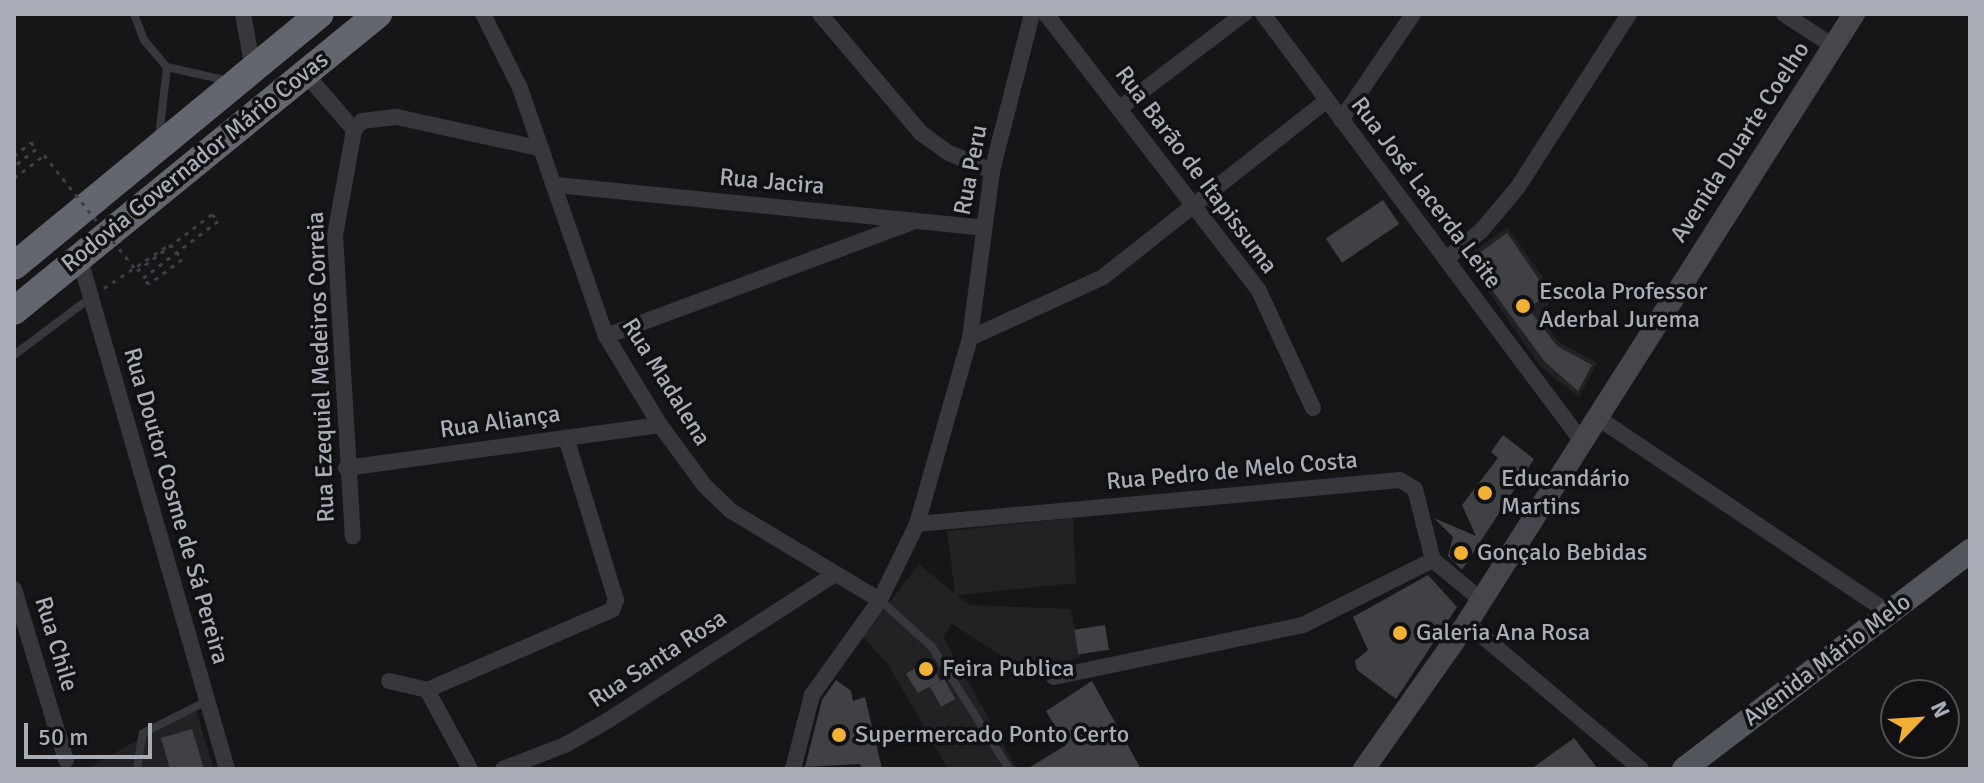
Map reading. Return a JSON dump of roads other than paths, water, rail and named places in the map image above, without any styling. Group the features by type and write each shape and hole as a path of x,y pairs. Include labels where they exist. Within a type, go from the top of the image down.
{"highway":[{"name":"Rodovia Governador Mário Covas","path":"14,266 320,14"},
{"name":"Rodovia Governador Mário Covas","path":"14,311 378,14"}],"main road":[{"name":"Avenida Duarte Coelho","path":"1364,769 1467,623 1580,439 1854,14"},
{"name":"Avenida Mário Melo","path":"1684,769 1860,631 1891,614 1970,551"},
{"path":"1704,769 1867,643 1891,614"}],"street":[{"path":"243,14 245,76"},
{"name":"Rua Madalena","path":"483,14 520,88 606,336 660,425 704,485 731,511 832,576 880,600"},
{"path":"820,14 921,133 949,153 992,171"},
{"name":"Rua Peru","path":"793,769 812,695 880,600 917,524 970,338 992,171 1032,14"},
{"name":"Rua Barão de Itapissuma","path":"1046,14 1120,108 1190,206 1259,291 1313,408"},
{"path":"1120,108 1244,14"},
{"name":"Rua José Lacerda Leite","path":"1263,14 1580,439"},
{"path":"1341,120 1413,14"},
{"path":"1447,258 1481,231 1518,187 1629,14"},
{"path":"1784,14 1833,46"},
{"path":"304,72 354,130 372,118 397,117 542,149"},
{"path":"970,338 1103,277 1326,101"},
{"name":"Rua Ezequiel Medeiros Correia","path":"353,536 346,468 335,236 354,130"},
{"name":"Rua Jacira","path":"556,185 984,228"},
{"path":"606,336 917,220"},
{"name":"Rua Doutor Cosme de Sá Pereira","path":"79,256 227,769"},
{"path":"1595,416 1891,614"},
{"name":"Rua Aliança","path":"346,468 660,425"},
{"path":"389,681 427,690 616,605 566,437"},
{"name":"Rua Pedro de Melo Costa","path":"917,524 1400,480 1415,489 1433,560"},
{"path":"1054,677 1303,625 1433,560 1480,599"},
{"name":"Rua Santa Rosa","path":"503,769 565,745 607,721 832,576"},
{"name":"Rua Chile","path":"14,589 66,760"},
{"path":"1467,623 1641,769"},
{"path":"427,690 470,769"}],"lane":[{"path":"134,14 144,40 167,67 245,76"},
{"path":"158,147 167,67"},
{"path":"14,355 91,297"},
{"path":"880,600 932,647 1009,769"},
{"path":"137,769 143,733 207,700"}],"place":[{"name":"Escola Professor Aderbal Jurema","path":"1523,306"},
{"name":"Educandário Martins","path":"1485,493"},
{"name":"Gonçalo Bebidas","path":"1461,553"},
{"name":"Galeria Ana Rosa","path":"1400,633"},
{"name":"Feira Publica","path":"926,669"},
{"name":"Supermercado Ponto Certo","path":"839,735"}]}
